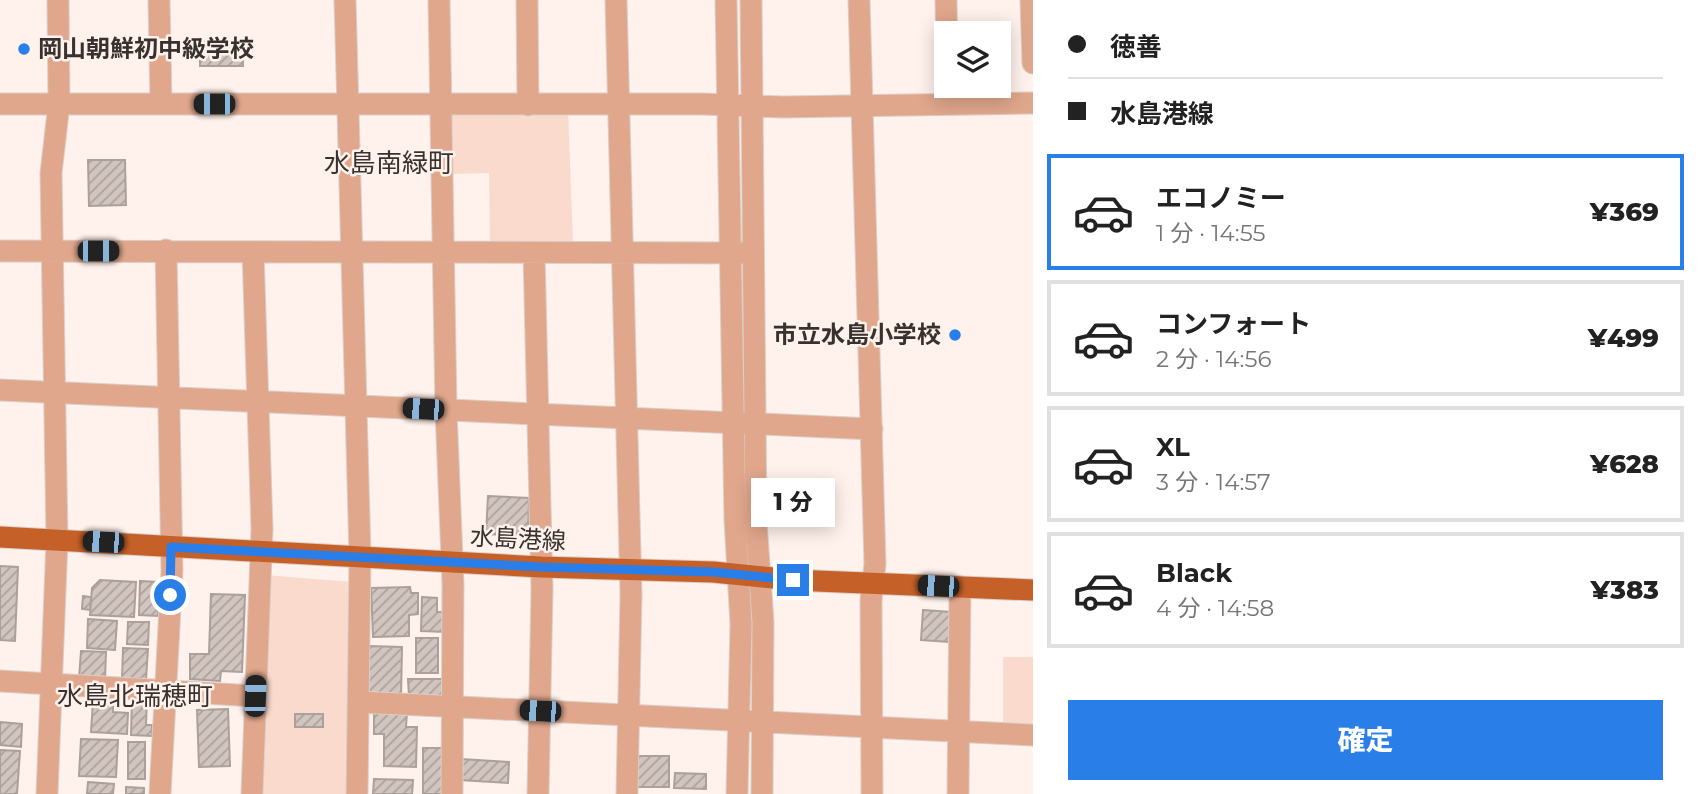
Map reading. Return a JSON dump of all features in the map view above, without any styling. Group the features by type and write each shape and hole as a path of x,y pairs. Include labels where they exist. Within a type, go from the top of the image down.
{"main road":[{"name":"水島港線","path":"0,537 541,567 1033,590"}],"street":[{"path":"47,794 57,540 51,173 60,104 58,0"},
{"path":"159,0 161,104"},
{"path":"345,0 360,556 357,794"},
{"path":"439,0 446,410 452,562 452,794"},
{"path":"527,0 528,105"},
{"path":"616,0 623,253 624,418 630,570 627,794"},
{"path":"726,0 733,424 741,624 737,794"},
{"path":"751,0 756,521 760,576 762,794"},
{"path":"859,0 872,429 872,794"},
{"path":"946,0 946,21"},
{"path":"1031,0 1033,63"},
{"path":"0,104 754,106 862,105 934,97"},
{"path":"980,98 1033,103"},
{"path":"160,794 171,547 166,250"},
{"path":"0,251 754,253"},
{"path":"252,794 261,552 253,252"},
{"path":"534,253 541,567 538,794"},
{"path":"0,390 872,429"},
{"path":"958,794 960,587"},
{"path":"0,681 255,696"},
{"path":"359,702 1033,735"}],"shaded area":[{"path":"568,110 573,243 490,242 489,173 450,174 449,111"},
{"path":"264,575 352,582 349,794 256,794"},
{"path":"1003,657 1033,657 1033,731 1003,730"}],"building":[{"path":"243,41 243,66 200,66 200,42"},
{"path":"88,160 125,160 126,205 89,206"},
{"path":"488,496 529,498 528,536 486,534"},
{"path":"0,566 18,567 15,641 0,640"},
{"path":"100,580 136,582 134,617 90,615 92,588"},
{"path":"140,581 158,582 158,616 139,615"},
{"path":"410,587 411,593 418,593 418,614 409,615 409,636 373,637 371,588"},
{"path":"211,594 245,595 242,672 221,671 220,681 190,679 190,654 209,654"},
{"path":"83,596 91,597 90,610 82,609"},
{"path":"422,597 437,598 437,612 446,612 446,632 421,631"},
{"path":"923,610 951,612 949,642 921,640"},
{"path":"88,619 117,621 115,650 87,648"},
{"path":"128,622 149,622 148,645 127,644"},
{"path":"416,638 438,638 438,673 416,673"},
{"path":"368,646 402,647 401,698 367,697"},
{"path":"123,648 148,649 146,679 122,678"},
{"path":"81,651 106,652 105,680 79,678"},
{"path":"408,679 442,679 442,696 409,696"},
{"path":"132,697 147,697 146,725 152,725 152,736 131,735"},
{"path":"93,701 113,702 113,712 128,713 127,734 91,732"},
{"path":"228,709 230,766 199,767 197,710"},
{"path":"374,712 407,712 406,727 417,727 416,767 384,766 384,734 374,734"},
{"path":"295,714 323,714 323,727 295,727"},
{"path":"0,722 22,724 21,747 0,745"},
{"path":"81,739 118,740 116,777 79,776"},
{"path":"128,742 145,742 145,779 128,779"},
{"path":"423,748 444,748 444,794 423,794"},
{"path":"0,750 20,751 17,794 0,794"},
{"path":"637,756 669,756 669,787 636,787"},
{"path":"461,759 509,762 508,783 460,780"},
{"path":"675,773 706,774 706,789 674,788"},
{"path":"374,779 413,780 412,794 373,794"},
{"path":"88,782 114,784 113,794 87,794"},
{"path":"126,787 144,788 144,794 126,794"}],"place":[{"name":"岡山朝鮮初中級学校","path":"24,49"},
{"name":"市立水島小学校","path":"955,335"}],"district":[{"name":"水島南緑町","path":"389,163"},
{"name":"水島北瑞穂町","path":"135,696"}],"route":[{"path":"170,595 171,547 541,567 713,572 793,580"}]}
